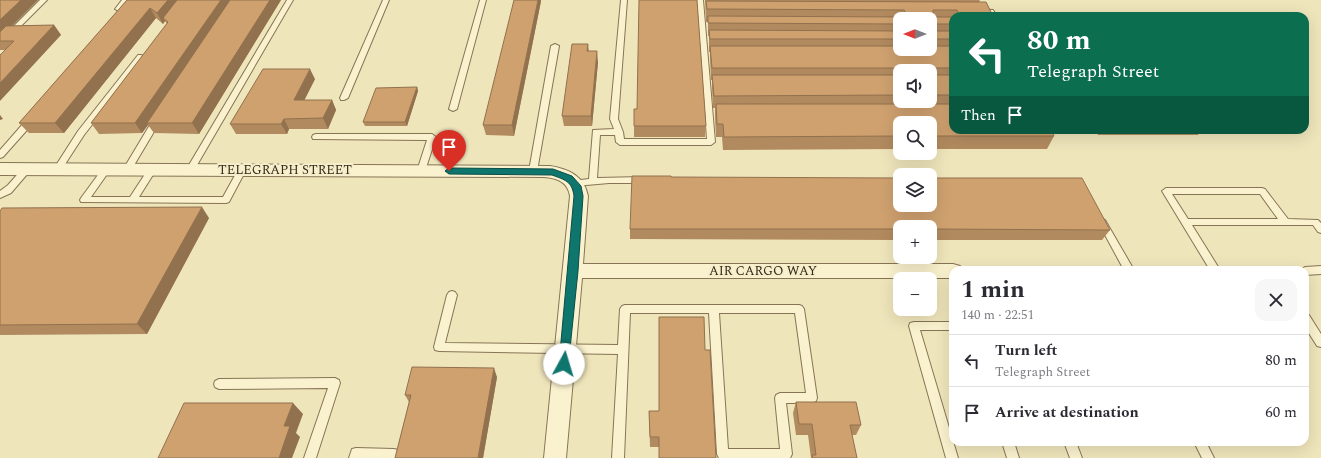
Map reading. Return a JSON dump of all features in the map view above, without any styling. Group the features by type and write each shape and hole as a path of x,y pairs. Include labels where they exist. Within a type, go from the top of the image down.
{"street":[{"name":"TELEGRAPH STREET","path":"0,169 533,171 553,172 579,181"},
{"path":"555,458 573,271 579,181"},
{"name":"AIR CARGO WAY","path":"573,271 949,272"}],"lane":[{"path":"0,44 44,0"},
{"path":"115,22 126,11 118,10 126,0"},
{"path":"190,170 290,0"},
{"path":"344,98 386,0"},
{"path":"453,108 483,0"},
{"path":"624,0 614,120 619,132 620,142 711,142 713,113 711,84 705,10 700,0"},
{"path":"968,11 992,12"},
{"path":"533,171 555,46"},
{"path":"57,170 81,133 149,48"},
{"path":"0,155 39,111"},
{"path":"126,170 161,114"},
{"path":"619,132 596,132 579,181 648,180"},
{"path":"316,137 432,137 421,171"},
{"path":"0,195 12,186 26,170"},
{"path":"106,170 84,200 226,200 242,170"},
{"path":"132,200 152,170"},
{"path":"1212,266 1166,191 1262,191 1286,222"},
{"path":"1098,216 1127,266"},
{"path":"1185,222 1315,222 1321,230"},
{"path":"1309,271 1321,270"},
{"path":"452,295 439,347 623,350"},
{"path":"618,458 624,309 714,309 799,309 812,398 780,398 786,454 723,454 714,309"},
{"path":"949,326 914,326 952,458"},
{"path":"1309,327 1321,342"},
{"path":"219,384 335,383 310,458"},
{"path":"1009,446 1013,458"},
{"path":"1072,446 1076,458"},
{"path":"1202,446 1208,458"},
{"path":"355,458 356,453 394,454"}],"building":[{"path":"0,0 21,0 0,20"},
{"path":"127,0 168,0 157,13 150,8 55,123 19,123"},
{"path":"177,0 221,0 135,123 91,123 168,22 163,18"},
{"path":"230,0 270,0 192,123 147,123"},
{"path":"514,0 538,0 512,125 483,125"},
{"path":"639,0 697,0 706,126 634,126 634,109 637,109"},
{"path":"706,1 986,2 991,12 933,10 933,12 905,12 904,10 707,9"},
{"path":"708,16 893,17 893,24 708,23"},
{"path":"937,17 949,17 949,24 937,24"},
{"path":"54,25 0,83 0,55 14,41 0,41 0,32 6,26"},
{"path":"709,30 893,31 893,39 710,39"},
{"path":"937,31 949,31 949,39 937,39"},
{"path":"572,44 588,44 587,51 597,51 591,116 562,116"},
{"path":"710,46 893,46 893,56 937,56 937,46 949,46 949,68 937,68 937,64 893,64 893,68 712,68"},
{"path":"263,69 310,69 294,100 332,100 323,118 284,119 281,124 230,124"},
{"path":"712,75 893,75 893,95 714,96"},
{"path":"937,75 949,75 949,95 937,95"},
{"path":"417,87 405,122 363,122 376,88"},
{"path":"716,104 893,104 893,108 937,108 937,104 949,104 949,134 1053,134 1054,136 937,136 937,116 893,116 893,136 724,137 723,124 717,124"},
{"path":"632,176 671,176 893,178 893,212 937,212 937,178 1082,178 1110,230 937,229 937,220 893,220 893,229 630,229"},
{"path":"202,207 137,324 0,325 0,211 2,208"},
{"path":"659,317 704,317 705,350 710,350 716,458 659,458 659,437 650,437 649,411 659,411"},
{"path":"412,367 494,368 478,458 395,458 411,395 405,395"},
{"path":"796,402 856,402 861,425 850,425 857,458 813,458 812,455 816,455 812,424 799,424"},
{"path":"184,403 293,403 284,426 290,426 279,458 158,458"}],"route":[{"path":"449,171 553,172 562,174 569,178 577,186 579,196 564,364"}]}
